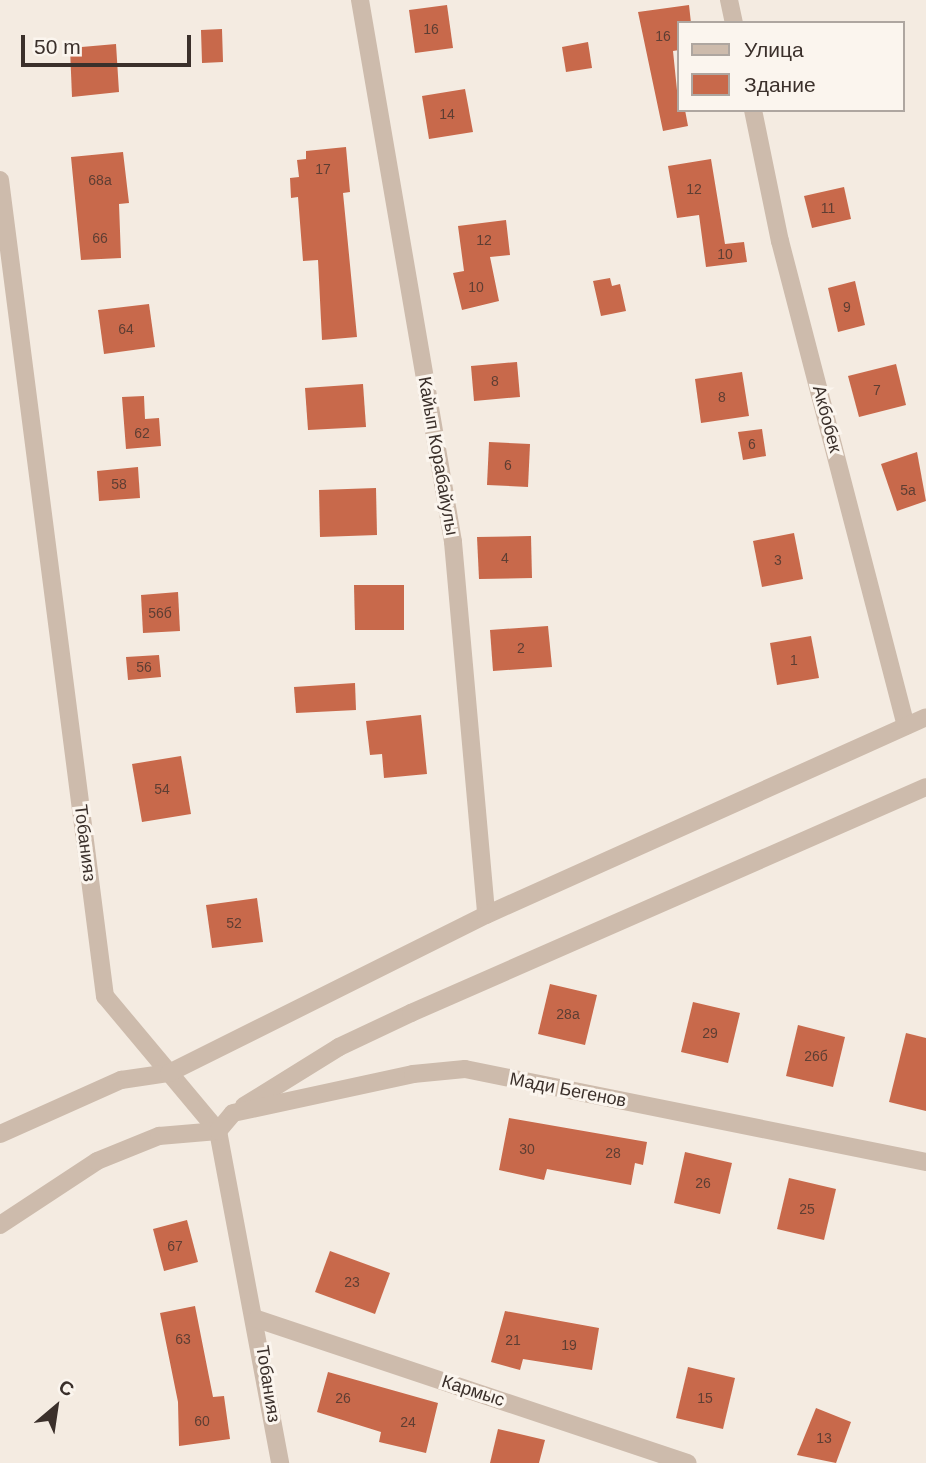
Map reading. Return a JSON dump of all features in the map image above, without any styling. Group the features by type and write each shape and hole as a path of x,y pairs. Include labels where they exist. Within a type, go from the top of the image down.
{"street":[{"name":"Кайып Корабайулы","path":"360,0 453,542 486,915"},
{"path":"730,0 734,21"},
{"name":"Акбобек","path":"753,112 906,726"},
{"name":"Тобанияз","path":"0,180 105,996 218,1131 257,1319 280,1463"},
{"path":"0,1134 121,1080 169,1073 486,915 926,717"},
{"path":"0,1225 120,1150 159,1136 218,1131 233,1114 340,1047 411,1013 926,787"},
{"name":"Мади Бегенов","path":"233,1114 414,1074 465,1069 926,1162"},
{"name":"Кармыс","path":"257,1319 688,1463"}],"building":[{"path":"447,5 453,48 415,53 409,10"},
{"path":"689,5 691,21 678,21 678,50 673,51 678,112 685,112 688,126 663,131 638,12"},
{"path":"222,29 223,62 202,63 201,30"},
{"path":"588,42 592,68 566,72 562,47"},
{"path":"116,44 119,92 72,97 70,48"},
{"path":"465,89 473,132 429,139 422,96"},
{"path":"346,147 350,192 343,193 357,337 322,340 318,260 303,261 298,197 291,198 290,178 299,177 297,160 306,159 306,151"},
{"path":"123,152 129,203 119,204 121,258 81,260 71,157"},
{"path":"711,159 725,244 744,242 747,262 706,267 699,215 677,218 668,166"},
{"path":"844,187 851,219 812,228 804,196"},
{"path":"506,220 510,255 490,257 499,301 462,310 453,273 464,271 458,226"},
{"path":"610,278 612,286 620,284 626,311 601,316 593,281"},
{"path":"855,281 865,325 838,332 828,288"},
{"path":"149,304 155,347 104,354 98,310"},
{"path":"517,362 520,397 474,401 471,366"},
{"path":"896,364 906,405 859,417 848,376"},
{"path":"742,372 749,416 701,423 695,379"},
{"path":"363,384 366,427 308,430 305,388"},
{"path":"144,396 145,419 159,418 161,446 126,449 122,397"},
{"path":"762,429 766,456 743,460 738,432"},
{"path":"489,442 530,444 528,487 487,485"},
{"path":"917,452 926,501 897,511 881,464"},
{"path":"138,467 140,498 99,501 97,471"},
{"path":"376,488 377,535 320,537 319,490"},
{"path":"794,533 803,579 762,587 753,541"},
{"path":"531,536 532,578 479,579 477,537"},
{"path":"354,585 404,585 404,630 355,630"},
{"path":"178,592 180,631 143,633 141,595"},
{"path":"548,626 552,667 493,671 490,630"},
{"path":"811,636 819,678 777,685 770,643"},
{"path":"159,655 161,677 128,680 126,657"},
{"path":"355,683 356,710 296,713 294,687"},
{"path":"421,715 427,774 384,778 382,754 370,755 366,721"},
{"path":"181,756 191,814 142,822 132,764"},
{"path":"257,898 263,942 212,948 206,905"},
{"path":"550,984 597,995 585,1045 538,1034"},
{"path":"693,1002 740,1013 728,1063 681,1052"},
{"path":"798,1025 845,1037 833,1087 786,1076"},
{"path":"906,1033 926,1038 926,1111 889,1102"},
{"path":"509,1118 647,1142 643,1165 635,1163 631,1185 547,1169 544,1180 499,1170"},
{"path":"685,1152 732,1163 720,1214 674,1203"},
{"path":"789,1178 836,1189 824,1240 777,1229"},
{"path":"187,1220 198,1262 164,1271 153,1229"},
{"path":"330,1251 390,1273 375,1314 315,1292"},
{"path":"195,1306 213,1397 224,1396 230,1439 179,1446 178,1402 160,1313"},
{"path":"505,1311 599,1328 592,1370 523,1359 520,1370 491,1362"},
{"path":"688,1367 735,1378 723,1429 676,1418"},
{"path":"328,1372 438,1403 426,1453 379,1442 381,1432 317,1412"},
{"path":"816,1408 851,1422 836,1463 797,1455"},
{"path":"498,1429 545,1440 539,1463 490,1463"}]}
